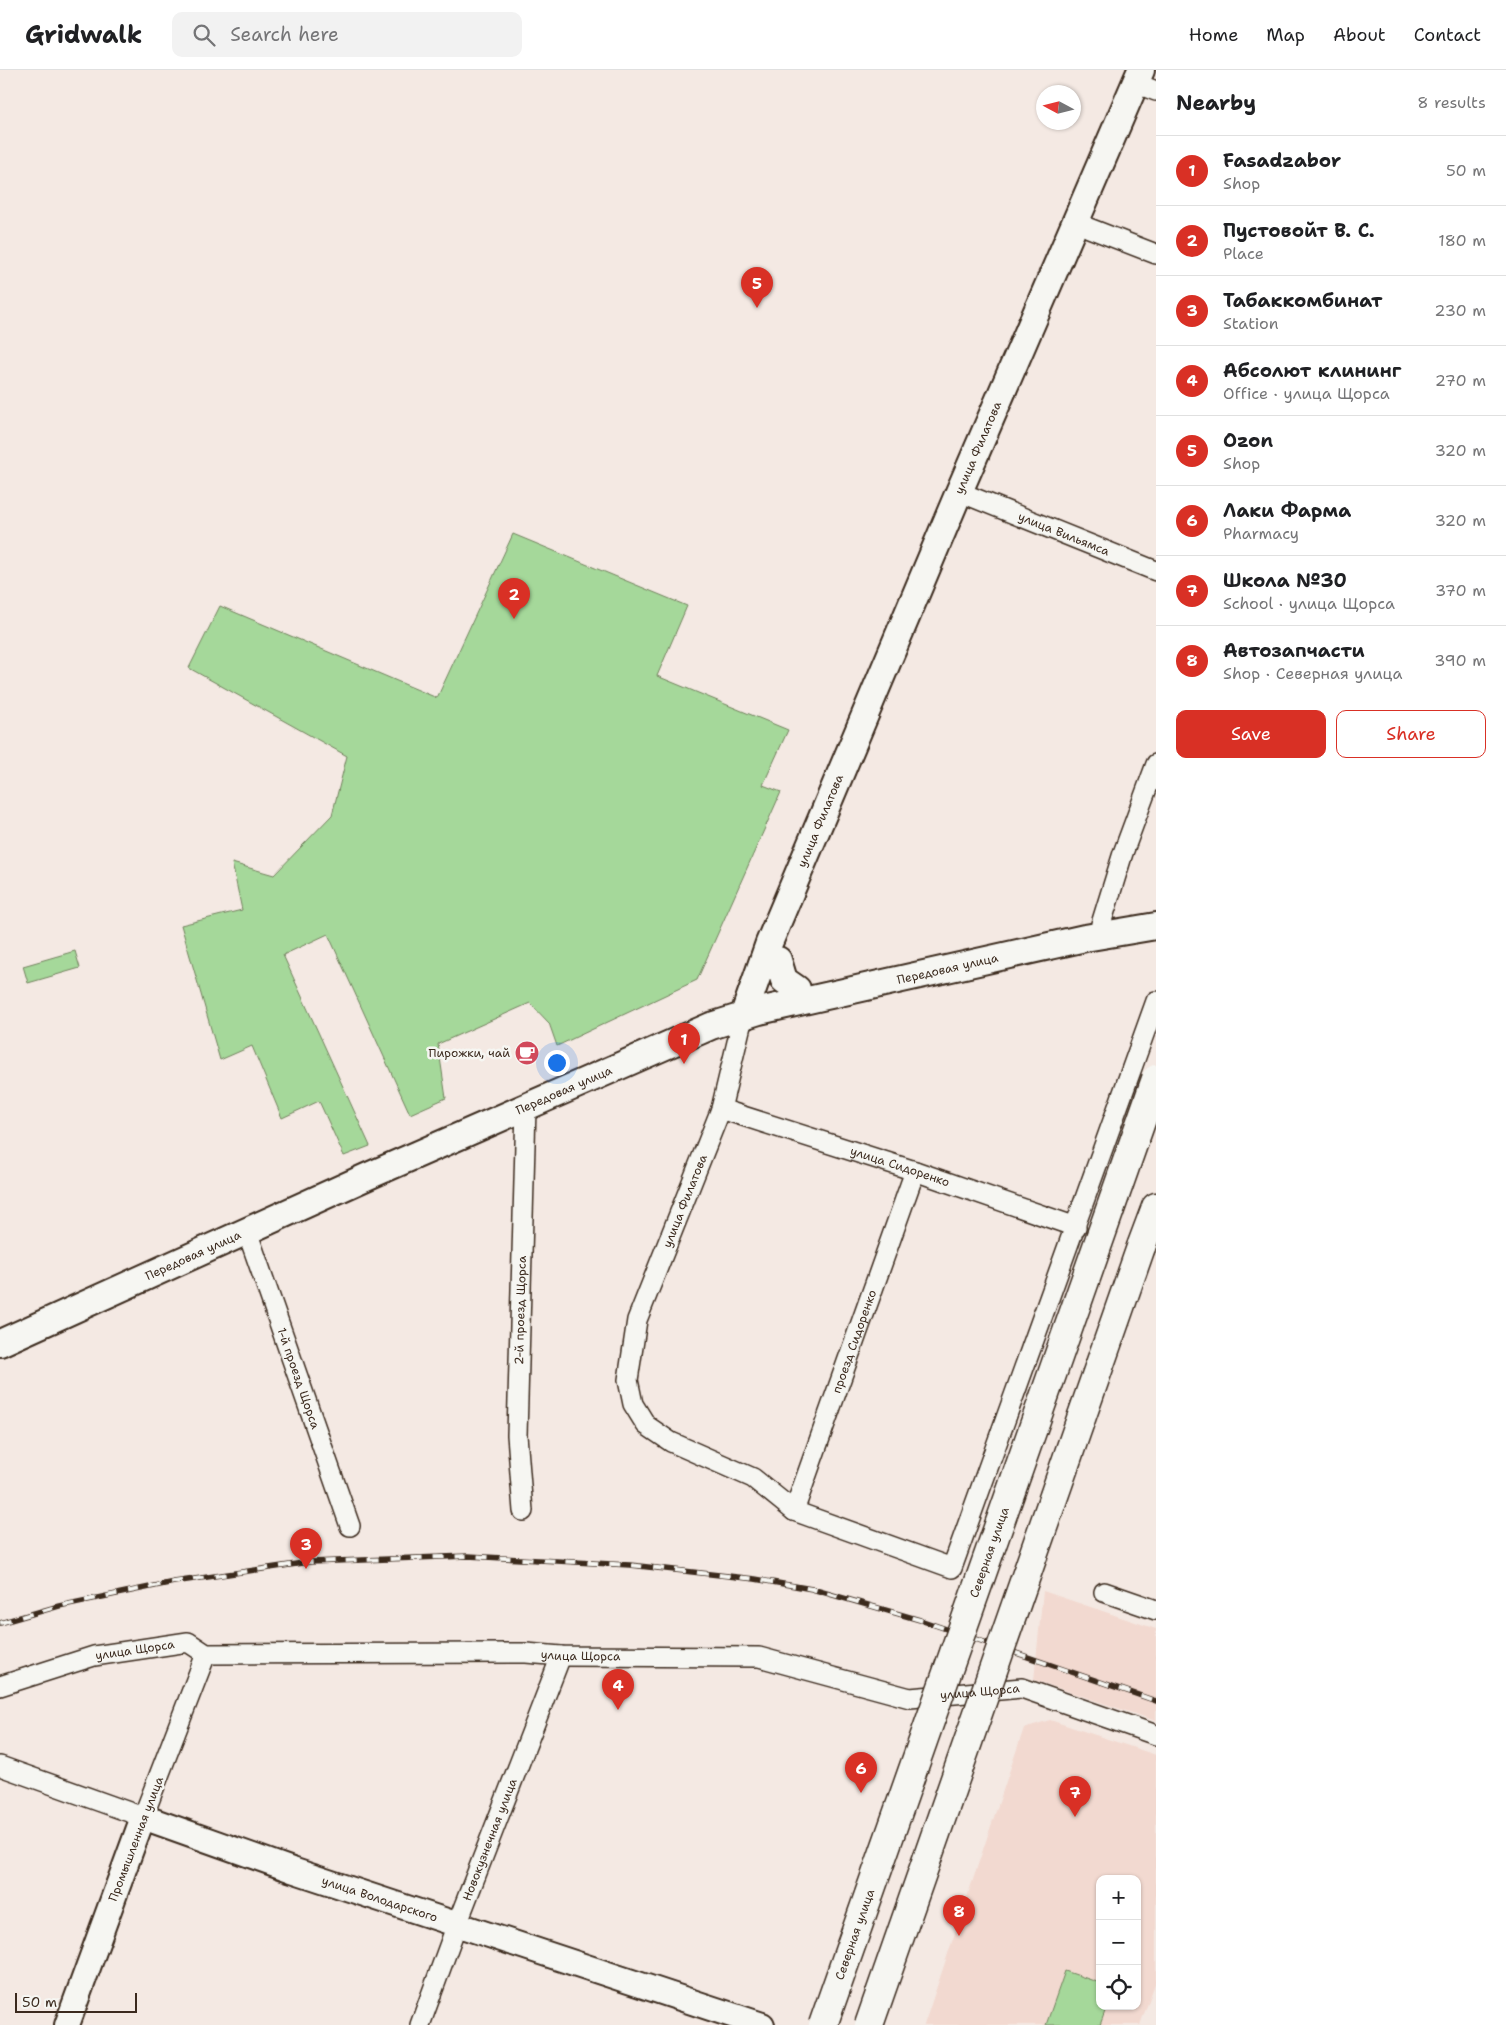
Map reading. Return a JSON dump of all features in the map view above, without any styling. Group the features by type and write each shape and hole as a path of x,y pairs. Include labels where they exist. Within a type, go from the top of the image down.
{"main road":[{"path":"753,1007 778,960 972,497 1089,228 1150,80"},
{"name":"улица Филатова","path":"753,1007 773,933 967,475 1150,80"},
{"name":"Передовая улица","path":"0,1343 247,1231 797,989 1014,940 1156,915"},
{"name":"Передовая улица","path":"0,1329 700,1019 1085,938 1156,926"},
{"path":"778,960 784,980 797,989"},
{"name":"Северная улица","path":"823,2025 1156,1079"},
{"path":"869,2025 1156,1207"}],"street":[{"path":"1089,228 1156,254"},
{"name":"улица Вильямса","path":"972,497 1156,571"},
{"path":"1101,924 1123,853 1156,764"},
{"path":"1076,1227 1156,1001"},
{"name":"улица Филатова","path":"753,1007 721,1110 637,1320 628,1380 633,1404 646,1425 671,1442 753,1478 794,1511 952,1568 1076,1227"},
{"name":"2-й проезд Щорса","path":"523,1511 517,1435 526,1108"},
{"name":"улица Сидоренко","path":"721,1110 915,1171 1076,1227"},
{"name":"проезд Сидоренко","path":"794,1511 915,1171"},
{"name":"1-й проезд Щорса","path":"247,1231 350,1526"},
{"path":"1104,1592 1156,1610"},
{"name":"улица Щорса","path":"0,1686 94,1656 188,1642 206,1654 526,1653 561,1656 759,1657 910,1698 1022,1688 1156,1735"},
{"name":"Промышленная улица","path":"66,2025 206,1654"},
{"name":"Новокузнечная улица","path":"420,2025 561,1656"},
{"name":"улица Володарского","path":"0,1766 292,1870 762,2025"}],"shaded area":[{"path":"1043,1591 1156,1629 1156,1721 1034,1680"},
{"path":"1050,1720 1156,1755 1156,1981 1140,2025 924,2025 1024,1728"}],"green space":[{"path":"513,534 687,606 657,676 788,730 763,785 781,792 697,980 557,1046 549,1023 530,1003 438,1044 446,1098 410,1114 328,934 283,955 370,1146 344,1156 319,1101 282,1118 252,1046 220,1060 181,925 242,910 232,863 274,875 332,815 347,756 189,668 220,606 437,698"},
{"path":"75,951 80,968 28,983 23,966"},
{"path":"1065,1971 1096,1982 1096,2010 1106,2010 1100,2025 1046,2025"}],"railway":[{"path":"0,1623 59,1606 174,1582 310,1562 468,1556 630,1565 755,1579 812,1589 920,1620 1156,1701"}],"place":[{"name":"Ozon","path":"757,308"},
{"name":"Пустовойт В. С.","path":"514,619"},
{"name":"Пирожки, чай","path":"527,1053"},
{"name":"Fasadzabor","path":"684,1064"},
{"name":"Табаккомбинат","path":"306,1569"},
{"name":"Абсолют клининг","path":"618,1710"},
{"name":"Лаки Фарма","path":"861,1793"},
{"name":"Школа №30","path":"1075,1817"},
{"name":"Автозапчасти","path":"959,1936"}]}
